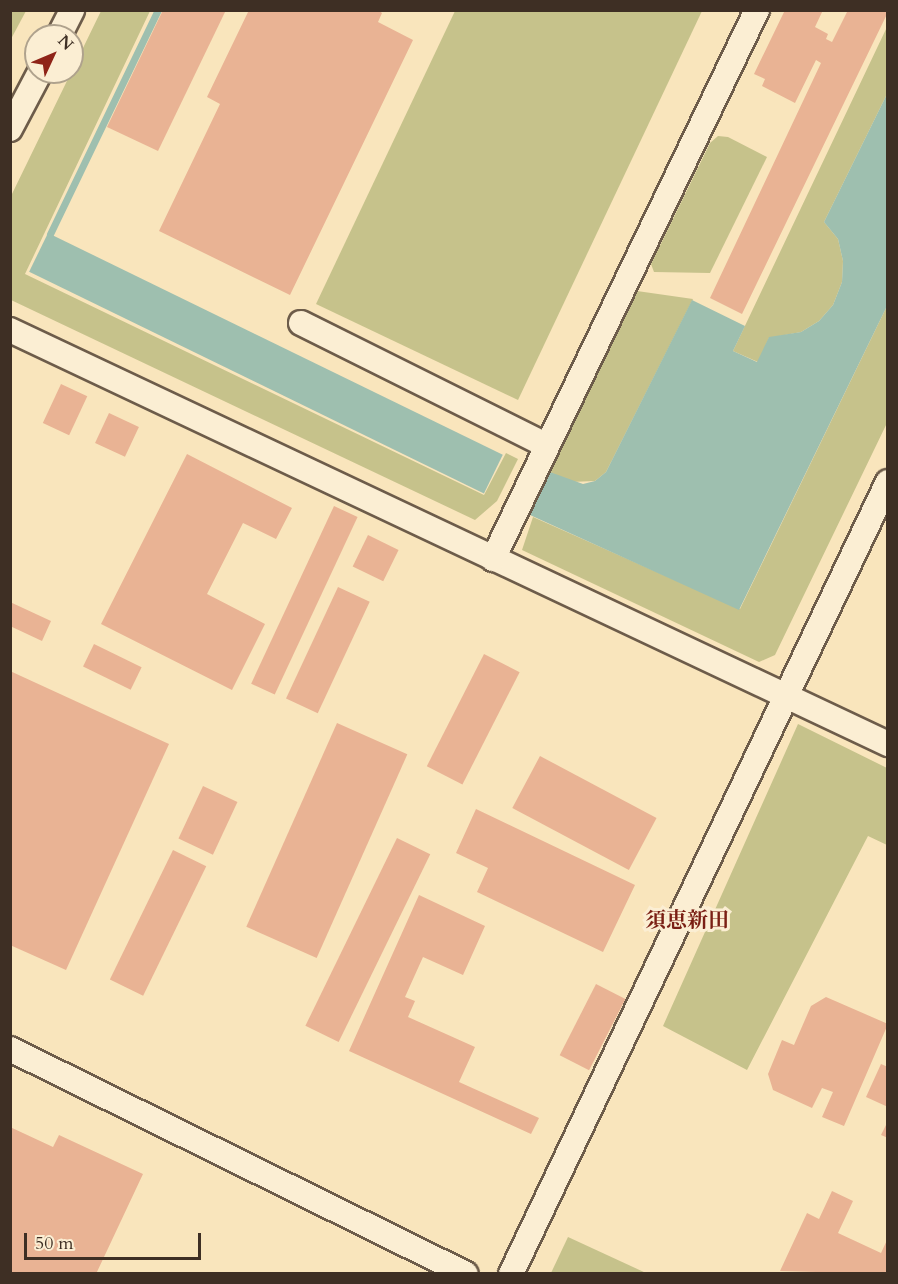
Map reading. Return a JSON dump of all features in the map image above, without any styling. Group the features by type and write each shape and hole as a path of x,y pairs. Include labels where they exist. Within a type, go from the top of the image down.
{"street":[{"path":"65,24 72,10"},
{"path":"493,560 757,10"},
{"path":"10,129 34,84"},
{"path":"301,323 541,456"},
{"path":"10,330 493,560 785,694 888,744"},
{"path":"511,1274 785,694 888,482"},
{"path":"10,1049 466,1274"}],"shaded area":[{"path":"10,11 26,11 11,39"},
{"path":"101,11 150,11 25,274 484,495 506,453 518,459 497,501 475,520 11,300 11,196 65,84 84,84 84,46"},
{"path":"455,11 702,11 518,400 316,304"},
{"path":"887,27 887,94 824,222 838,239 843,261 842,282 833,305 819,321 801,332 769,338 758,362 733,351"},
{"path":"887,94 887,306 739,610 530,515 550,472 583,484 595,481 606,472 692,300 745,326 733,351 757,362 769,337 801,332 819,321 833,305 842,282 843,261 838,239 824,222"},
{"path":"718,136 728,137 767,157 710,273 654,272 651,264 710,143"},
{"path":"48,233 503,455 484,493 29,272"},
{"path":"637,291 693,299 606,472 595,481 570,482 550,472"},
{"path":"887,306 887,423 775,655 759,662 522,550 533,517 740,609"},
{"path":"798,724 887,768 887,845 868,836 747,1070 663,1026"},
{"path":"568,1237 646,1273 551,1273"}],"building":[{"path":"163,10 226,10 158,151 107,127"},
{"path":"249,10 378,10 382,13 378,22 413,40 290,295 159,231 220,104 207,97"},
{"path":"785,10 823,10 815,27 828,34 826,39 832,42 848,10 888,12 742,314 710,298 821,63 816,60 795,103 762,86 765,79 754,74"},
{"path":"61,384 87,396 69,435 43,423"},
{"path":"109,413 139,427 125,457 95,443"},
{"path":"187,454 292,508 276,539 243,523 207,594 265,624 232,690 101,624"},
{"path":"334,506 358,517 275,695 251,684"},
{"path":"368,535 399,550 383,581 353,566"},
{"path":"338,587 370,602 318,713 286,698"},
{"path":"10,602 51,621 42,641 10,626"},
{"path":"94,644 142,667 131,690 83,666"},
{"path":"484,654 520,672 462,784 427,766"},
{"path":"10,671 169,744 66,970 10,945"},
{"path":"337,723 407,754 317,958 246,927"},
{"path":"540,756 657,818 629,870 512,808"},
{"path":"203,786 237,802 213,855 178,839"},
{"path":"476,809 635,885 603,952 477,892 488,868 456,853"},
{"path":"397,838 430,854 339,1042 305,1026"},
{"path":"173,850 206,866 143,996 110,979"},
{"path":"419,895 485,926 463,975 423,957 405,997 415,1001 408,1017 475,1047 459,1082 539,1118 531,1134 349,1051"},
{"path":"596,984 625,999 589,1070 560,1055"},
{"path":"826,997 888,1024 844,1126 822,1117 833,1092 822,1088 812,1108 773,1090 768,1074 782,1040 794,1045 811,1006"},
{"path":"881,1064 888,1067 888,1107 866,1097"},
{"path":"888,1121 888,1138 881,1135"},
{"path":"10,1127 53,1147 59,1135 143,1174 96,1274 10,1274"},
{"path":"832,1191 853,1201 838,1233 881,1253 888,1238 888,1274 780,1271 807,1213 819,1219"}],"waterway":[{"path":"50,234 158,10"}],"district":[{"name":"須恵新田","path":"687,921"}]}
